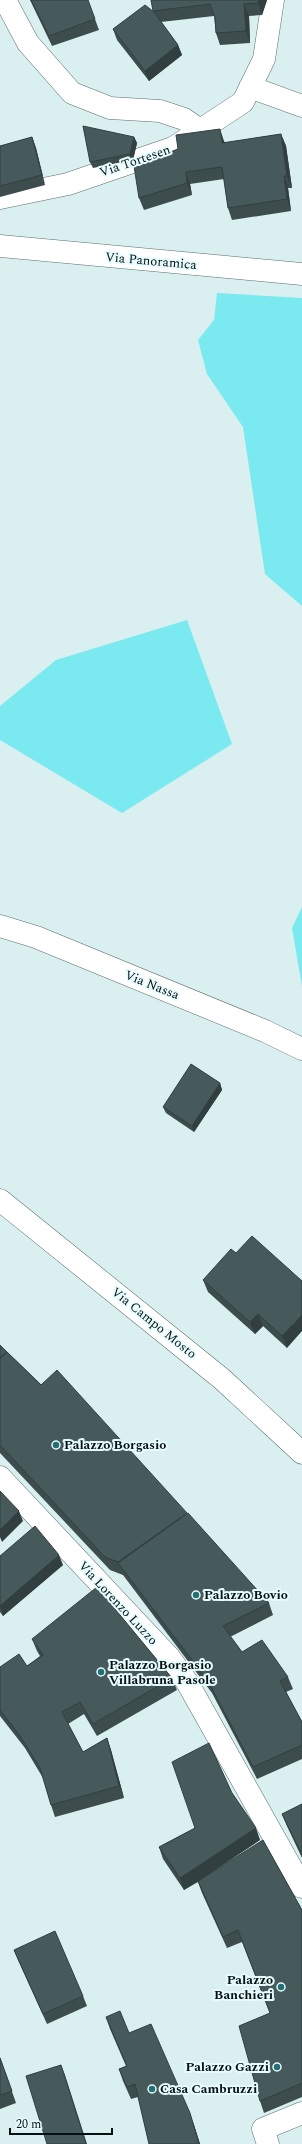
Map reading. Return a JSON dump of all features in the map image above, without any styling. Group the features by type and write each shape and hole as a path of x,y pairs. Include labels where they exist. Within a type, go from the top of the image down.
{"street":[{"path":"5,0 28,43 72,93 110,108 160,111 184,119 200,130"},
{"name":"Via Tortesen","path":"0,198 75,182 173,148 243,102 264,59 273,0"},
{"path":"250,87 302,106"},
{"name":"Via Panoramica","path":"0,246 302,274"},
{"name":"Via Nassa","path":"0,926 44,940 265,1031 302,1049"},
{"name":"Via Campo Mosto","path":"0,1200 222,1379 302,1453"},
{"name":"Via Lorenzo Luzzo","path":"0,1477 169,1657 187,1682 302,1887"},
{"path":"265,2136 302,2113"}],"shaded area":[{"path":"217,293 302,298 302,606 265,574 243,427 207,374 198,340 214,320"},
{"path":"187,620 232,744 122,813 0,740 0,706 56,660"},
{"path":"302,907 302,986 292,928"}],"building":[{"path":"31,0 88,0 95,19 49,36"},
{"path":"151,0 259,0 258,3 244,4 246,31 216,33 215,17 210,4 153,11"},
{"path":"145,5 154,12 178,45 145,71 113,29"},
{"path":"83,126 134,137 130,154 90,162"},
{"path":"220,129 222,143 281,134 287,176 284,176 287,199 228,208 222,167 186,172 187,183 139,198 134,166 178,149 176,135"},
{"path":"32,137 42,175 0,186 0,146"},
{"path":"191,1064 220,1083 192,1126 163,1107"},
{"path":"252,1236 302,1281 302,1315 282,1336 258,1314 250,1322 203,1280 231,1249 236,1253"},
{"path":"0,1345 7,1352 0,1358"},
{"path":"7,1352 41,1385 57,1370 187,1513 118,1562 105,1557 0,1445 0,1358"},
{"path":"0,1491 19,1511 0,1530"},
{"path":"188,1513 269,1603 223,1626 242,1652 262,1640 288,1677 280,1681 302,1722 302,1745 253,1767 208,1681 118,1563"},
{"path":"35,1526 59,1555 0,1606 0,1556"},
{"name":"Palazzo Borgasio Villabruna Pasole","path":"97,1587 172,1678 93,1724 80,1702 62,1712 83,1752 107,1738 119,1786 51,1805 40,1768 20,1736 0,1710 0,1667 19,1654 27,1666 43,1655 32,1639"},
{"path":"209,1743 232,1793 256,1828 180,1878 159,1847 195,1828 172,1762"},
{"path":"302,1804 302,1855 282,1814"},
{"path":"263,1840 302,1910 302,2083 260,2101 239,2026 270,2013 238,1930 223,1937 198,1881"},
{"path":"55,1931 83,1996 43,2014 14,1950"},
{"name":"Casa Cambruzzi","path":"120,2011 129,2033 151,2024 190,2113 199,2144 149,2144 135,2084 127,2087 119,2069 127,2066 106,2017"},
{"path":"0,2058 12,2091 0,2095"},
{"path":"61,2065 86,2144 47,2144 26,2076"}],"place":[{"name":"Palazzo Borgasio","path":"56,1445"},
{"name":"Palazzo Bovio","path":"196,1595"},
{"name":"Palazzo Borgasio Villabruna Pasole","path":"101,1672"},
{"name":"Palazzo Banchieri","path":"281,1987"},
{"name":"Palazzo Gazzi","path":"277,2067"},
{"name":"Casa Cambruzzi","path":"152,2089"}]}
